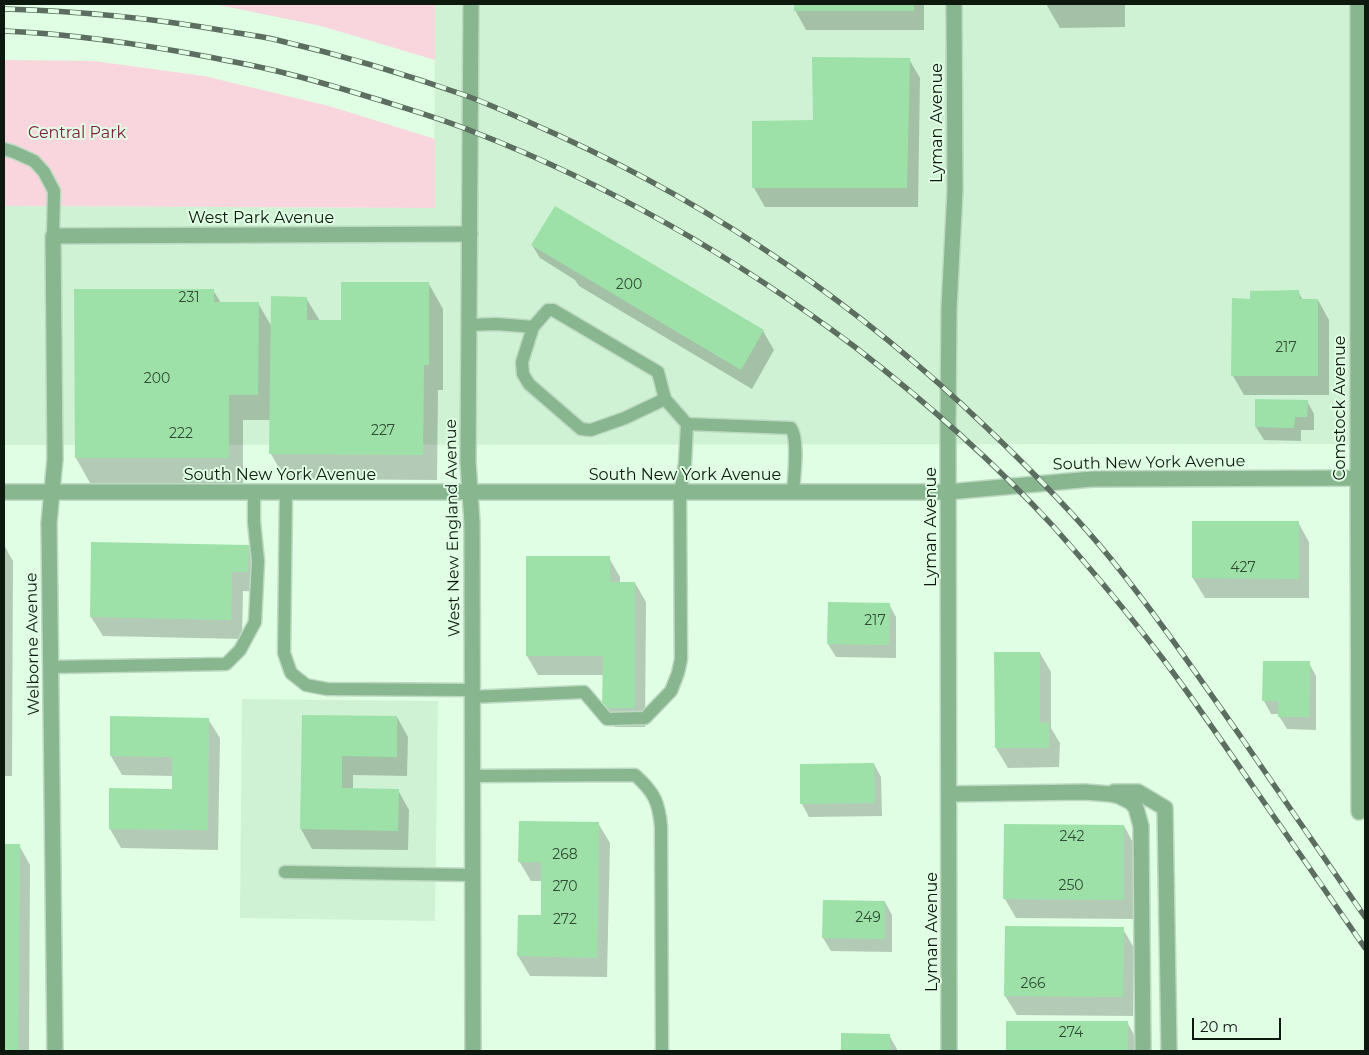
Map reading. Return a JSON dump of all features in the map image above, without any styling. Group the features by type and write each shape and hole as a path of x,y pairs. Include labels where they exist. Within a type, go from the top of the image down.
{"street":[{"name":"West New England Avenue","path":"471,4 468,462 472,523 473,1051"},
{"name":"Lyman Avenue","path":"950,1051 948,492 949,308 955,190 954,4"},
{"name":"Comstock Avenue","path":"1358,4 1362,478 1362,775 1359,812"},
{"name":"West Park Avenue","path":"53,236 470,234"},
{"name":"Welborne Avenue","path":"53,236 55,459 49,524 55,1051"},
{"name":"South New York Avenue","path":"4,492 948,492 1092,479 1362,478"},
{"path":"1085,792 1110,794 1126,799 1136,808 1140,817 1143,1051"},
{"path":"949,794 1138,792 1165,808 1169,1051"}],"lane":[{"path":"4,149 34,161 44,172 54,191 53,236"},
{"path":"286,492 284,653 291,673 306,685 327,689 472,693 584,692 607,719 645,718 671,691 681,659 680,492 685,463 687,424 665,399 658,372 553,310 548,310 534,326 522,362 523,374 529,384 581,429 591,430 626,418 665,399"},
{"path":"469,324 534,326"},
{"path":"687,424 791,428 794,432 795,442 793,492"},
{"path":"51,667 226,664 240,650 256,622 258,561 254,522 254,492"},
{"path":"473,776 635,775 653,795 660,811 661,827 662,1051"},
{"path":"285,872 473,875"}],"shaded area":[{"path":"435,4 1365,4 1365,444 4,445 4,206 434,208"},
{"path":"242,699 438,701 435,921 240,918"}],"green space":[{"path":"214,4 435,4 435,60 321,26"},
{"name":"Central Park","path":"4,60 94,61 204,76 329,106 435,139 435,208 4,206"}],"building":[{"path":"794,4 914,4 914,11 794,11"},
{"path":"812,57 910,58 907,188 752,188 752,121 813,120"},
{"path":"555,206 764,330 741,370 531,245"},
{"path":"341,282 429,282 429,365 424,365 423,455 269,454 271,296 307,297 307,320 341,320"},
{"path":"74,289 214,289 214,302 259,302 258,395 229,395 229,458 75,458"},
{"path":"1299,290 1300,299 1318,299 1318,376 1231,376 1232,298 1250,299 1250,291"},
{"path":"1255,399 1308,400 1307,417 1295,417 1294,428 1255,427"},
{"path":"1192,521 1299,521 1299,579 1192,578"},
{"path":"91,542 249,545 248,572 232,572 231,620 90,617"},
{"path":"526,556 610,556 610,582 635,582 635,708 602,708 603,656 526,656"},
{"path":"828,602 890,603 889,645 827,644"},
{"path":"994,652 1040,652 1040,723 1049,722 1049,748 995,748"},
{"path":"1263,661 1310,661 1309,717 1278,717 1278,701 1262,701"},
{"path":"302,715 397,716 397,757 342,756 342,788 399,789 398,831 300,829"},
{"path":"110,716 209,718 208,830 109,829 109,788 172,789 172,757 110,756"},
{"path":"874,763 875,803 800,804 800,764"},
{"path":"519,821 599,822 597,958 517,956 518,915 541,915 541,862 518,862"},
{"path":"1004,824 1124,825 1124,900 1003,899"},
{"path":"4,844 20,844 18,1051 4,1051"},
{"path":"823,900 885,901 885,939 822,938"},
{"path":"1005,926 1124,927 1123,997 1004,996"},
{"path":"1006,1021 1128,1021 1128,1051 1006,1051"},
{"path":"841,1033 890,1034 890,1051 841,1051"}],"railway":[{"path":"4,9 60,11 115,16 171,22 258,36 373,65 420,80 503,111 620,165 733,229 786,264 839,302 939,384 1019,459 1082,524 1111,559 1178,648 1365,917"},
{"path":"4,31 56,34 107,40 246,64 322,83 425,114 525,153 623,200 672,226 765,284 855,347 907,389 958,432 1053,526 1123,608 1175,674 1365,948"}]}
